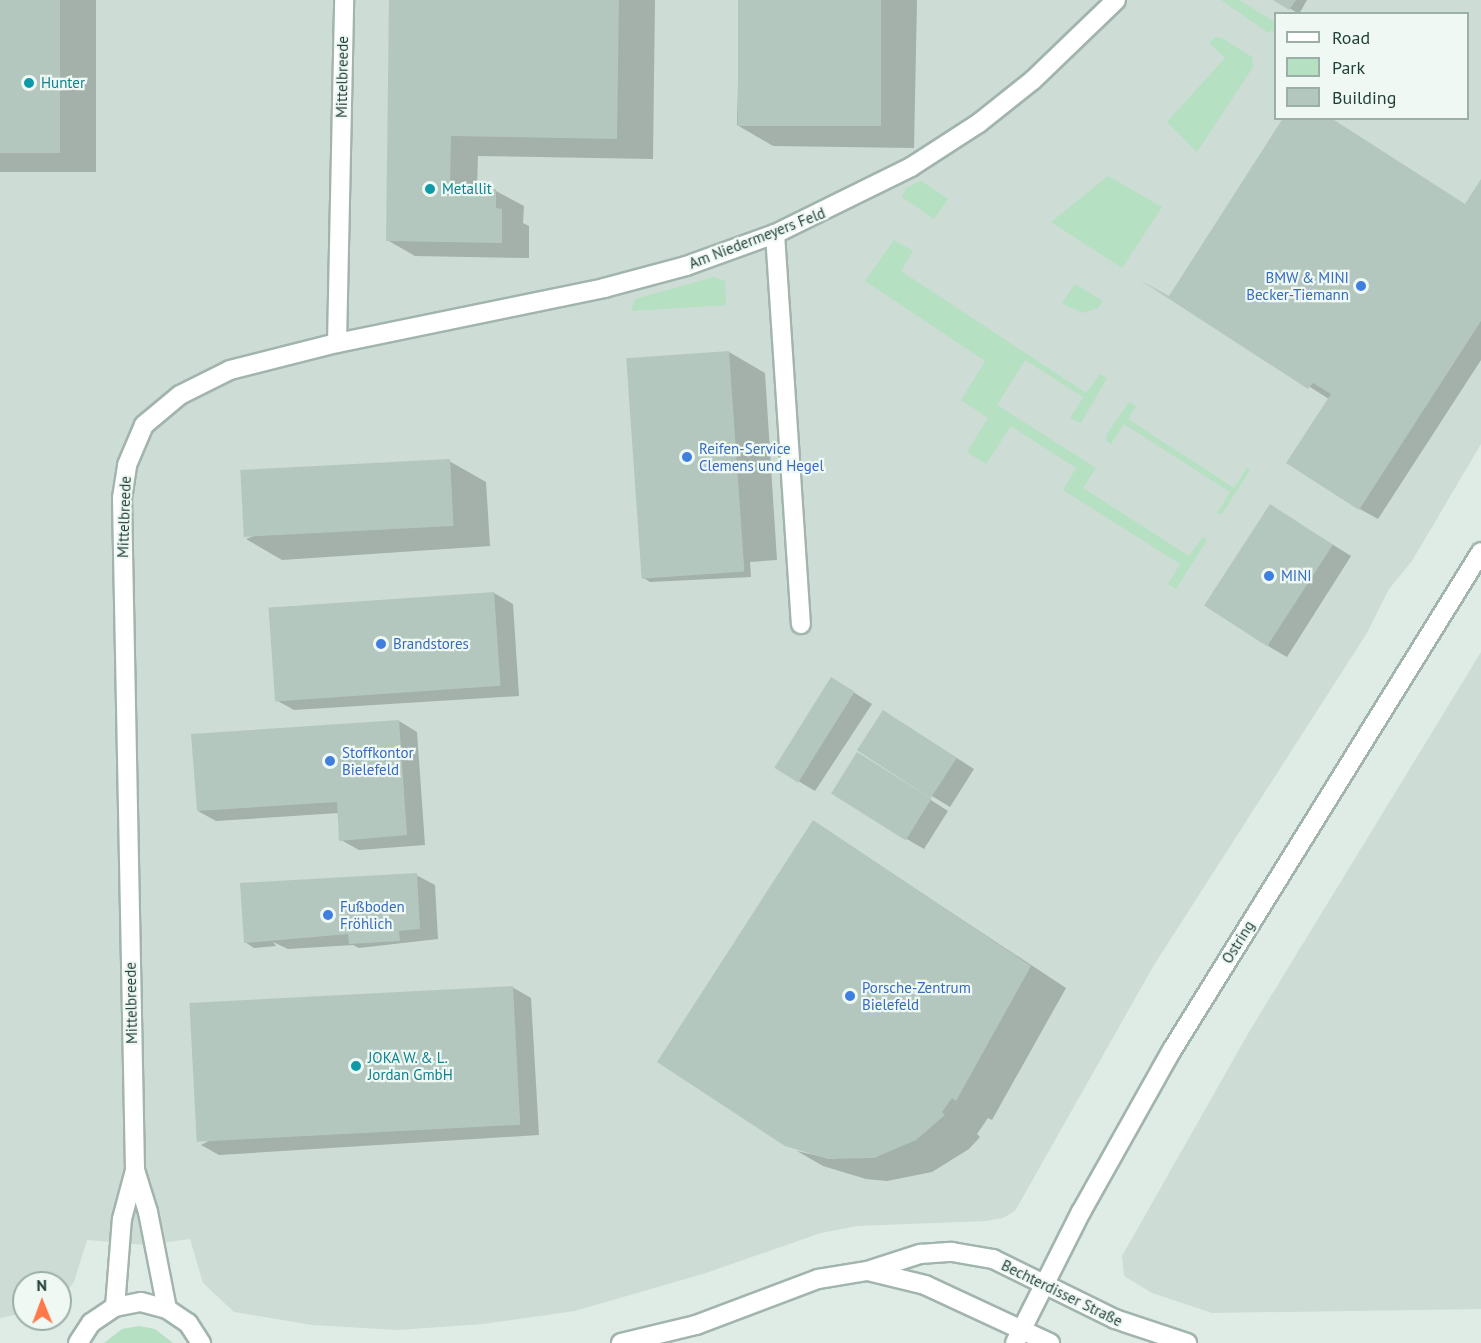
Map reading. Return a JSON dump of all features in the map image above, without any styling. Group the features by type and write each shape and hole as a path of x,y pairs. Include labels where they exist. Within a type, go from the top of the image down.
{"street":[{"name":"Mittelbreede","path":"135,1170 121,532 127,465 144,425 180,394 230,370 337,343 344,0"},
{"name":"Am Niedermeyers Feld","path":"337,343 614,285 686,266 776,234 911,167 979,123 1033,80 1116,0"},
{"path":"776,234 801,624"},
{"name":"Ostring","path":"1018,1336 1044,1282 1211,984 1481,552"},
{"path":"115,1307 122,1220 135,1170"},
{"path":"135,1170 148,1212 167,1309"},
{"name":"Bechterdisser Straße","path":"621,1343 696,1324 818,1279 867,1271 920,1254 952,1252 993,1259 1044,1282 1115,1319 1187,1343"},
{"name":"Bechterdisser Straße","path":"867,1271 925,1285 1018,1336 1050,1343"},
{"path":"78,1343 91,1323 115,1307 141,1302 167,1309 188,1323 201,1343"}],"shaded area":[{"path":"0,0 1481,0 1481,444 1412,561 1389,589 1367,633 1154,965 1015,1211 1003,1218 985,1221 857,1226 821,1233 706,1273 575,1311 483,1324 398,1330 312,1325 234,1312 203,1283 190,1239 146,1245 87,1240 72,1284 72,1271 12,1271 12,1316 0,1318"},
{"path":"1481,652 1481,1309 1212,1313 1152,1293 1124,1276 1122,1256 1249,1032"}],"green space":[{"path":"1221,0 1239,0 1274,21 1274,31 1267,32"},
{"path":"1215,37 1222,38 1252,57 1253,67 1197,152 1167,122 1225,58 1209,43"},
{"path":"1108,176 1162,207 1122,268 1051,222"},
{"path":"921,181 948,199 934,219 902,197 906,188"},
{"path":"894,240 913,251 901,271 1086,393 1100,374 1107,378 1081,423 1070,418 1083,397 1025,360 997,405 1096,468 1083,488 1189,556 1203,537 1207,540 1176,589 1168,584 1180,564 1063,490 1076,468 1011,426 986,464 967,452 988,418 961,400 985,361 865,281"},
{"path":"714,277 725,281 726,305 631,311 635,299"},
{"path":"1075,284 1103,301 1098,308 1082,313 1062,303"},
{"path":"1129,402 1136,406 1128,419 1234,488 1247,468 1250,470 1222,514 1217,513 1230,492 1124,424 1111,444 1106,441 1107,434"},
{"path":"139,1326 155,1329 173,1343 104,1343 122,1329"}],"building":[{"name":"Hunter","path":"0,0 60,0 60,153 0,153"},
{"path":"389,0 619,0 617,139 451,136 450,188 496,189 496,208 502,209 502,243 386,241"},
{"path":"738,0 881,0 881,126 738,126"},
{"path":"1273,0 1296,0 1289,10"},
{"path":"1282,120 1334,120 1465,204 1481,179 1481,321 1359,510 1286,463 1331,394 1313,383 1308,389 1140,280 1169,296"},
{"path":"729,351 744,571 642,579 626,358"},
{"path":"450,459 454,526 244,537 240,470"},
{"name":"MINI","path":"1270,504 1333,545 1267,646 1204,605"},
{"path":"494,592 501,686 275,702 269,608"},
{"path":"831,677 855,692 798,783 774,768"},
{"path":"883,710 957,758 931,798 857,750"},
{"path":"399,720 407,835 339,841 337,802 197,811 191,734"},
{"path":"857,752 932,799 906,840 831,794"},
{"path":"813,820 1031,966 956,1101 952,1098 942,1112 945,1115 916,1140 874,1158 828,1159 785,1146 657,1062"},
{"path":"417,873 420,929 399,931 400,941 349,944 348,934 244,943 240,883"},
{"name":"JOKA W. & L. Jordan GmbH","path":"513,986 520,1125 197,1142 189,1003"}],"place":[{"name":"Hunter","path":"29,83"},
{"name":"Metallit","path":"430,189"},
{"name":"BMW & MINI Becker-Tiemann","path":"1361,286"},
{"name":"Reifen-Service Clemens und Hegel","path":"687,457"},
{"name":"MINI","path":"1269,576"},
{"name":"Brandstores","path":"381,644"},
{"name":"Stoffkontor Bielefeld","path":"330,761"},
{"name":"Fußboden Fröhlich","path":"328,915"},
{"name":"Porsche-Zentrum Bielefeld","path":"850,996"},
{"name":"JOKA W. & L. Jordan GmbH","path":"356,1066"}]}
